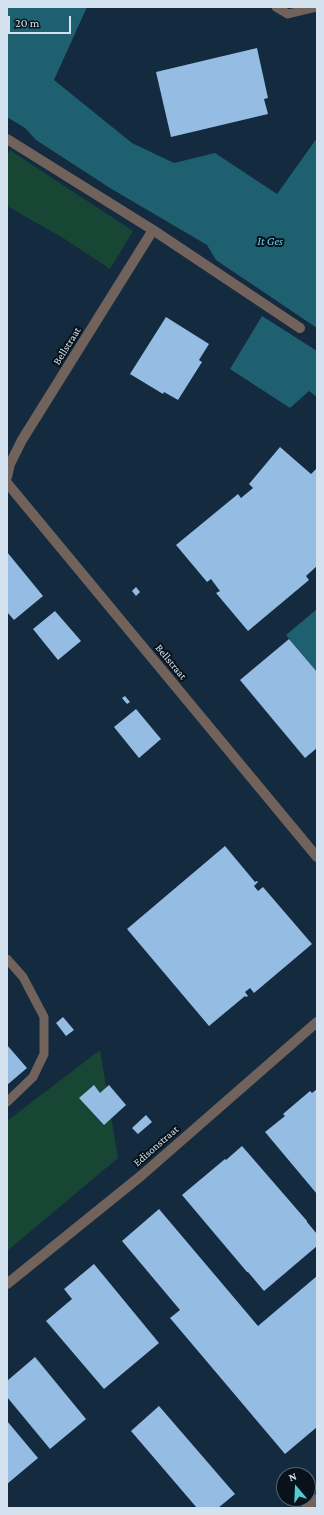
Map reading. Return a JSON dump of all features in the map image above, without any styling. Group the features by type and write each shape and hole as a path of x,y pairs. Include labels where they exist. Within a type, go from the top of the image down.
{"street":[{"path":"7,139 153,230 300,328"},
{"name":"Bellstraat","path":"7,477 10,464 22,440 153,230"},
{"name":"Bellstraat","path":"7,483 317,857"},
{"name":"Edisonstraat","path":"7,1284 142,1175 317,1022"},
{"path":"306,1508 317,1499"}],"lane":[{"path":"276,7 288,14 317,7"},
{"path":"7,959 23,977 44,1017 44,1054 33,1078 7,1102"}],"green space":[{"path":"10,150 133,231 110,269 63,238 7,206 7,155"},
{"path":"100,1050 118,1158 7,1251 7,1121"}],"water":[{"name":"It Ges","path":"7,7 87,7 54,80 132,143 174,163 215,153 277,194 317,138 317,328 216,260 207,245 110,188 36,140 25,128 7,117"},
{"path":"262,316 317,351 317,397 309,391 290,408 230,369"},
{"path":"317,609 317,672 286,635"}],"building":[{"path":"257,48 268,98 264,99 268,114 171,137 156,72"},
{"path":"166,317 209,344 199,360 202,362 178,400 164,392 163,394 130,374"},
{"path":"280,447 311,474 317,468 317,566 306,576 309,580 248,631 216,593 220,591 211,579 207,582 176,545 238,494 241,498 253,488 249,484"},
{"path":"7,552 43,596 14,620 7,612"},
{"path":"136,587 140,592 136,596 132,591"},
{"path":"55,611 81,641 58,660 33,629"},
{"path":"289,639 317,672 317,748 305,758 240,680"},
{"path":"125,696 130,702 127,704 122,698"},
{"path":"136,709 161,739 139,758 114,727"},
{"path":"225,846 255,882 258,882 254,886 258,891 263,887 312,944 254,993 250,988 245,992 248,996 245,996 209,1026 127,929"},
{"path":"63,1017 74,1030 66,1036 56,1023"},
{"path":"7,1045 27,1068 7,1085"},
{"path":"94,1085 100,1093 109,1085 126,1105 104,1125 79,1098"},
{"path":"317,1089 317,1194 265,1132 285,1116 283,1114 310,1091 312,1093"},
{"path":"146,1115 152,1122 138,1134 132,1128"},
{"path":"242,1146 317,1234 317,1246 264,1291 182,1195"},
{"path":"159,1209 258,1326 317,1276 317,1427 285,1454 170,1318 180,1310 122,1241"},
{"path":"94,1264 159,1343 104,1389 46,1321 72,1299 64,1289"},
{"path":"35,1357 86,1419 50,1449 7,1397 7,1381"},
{"path":"159,1406 235,1494 218,1508 197,1508 131,1431"},
{"path":"7,1421 38,1458 7,1484"}]}
